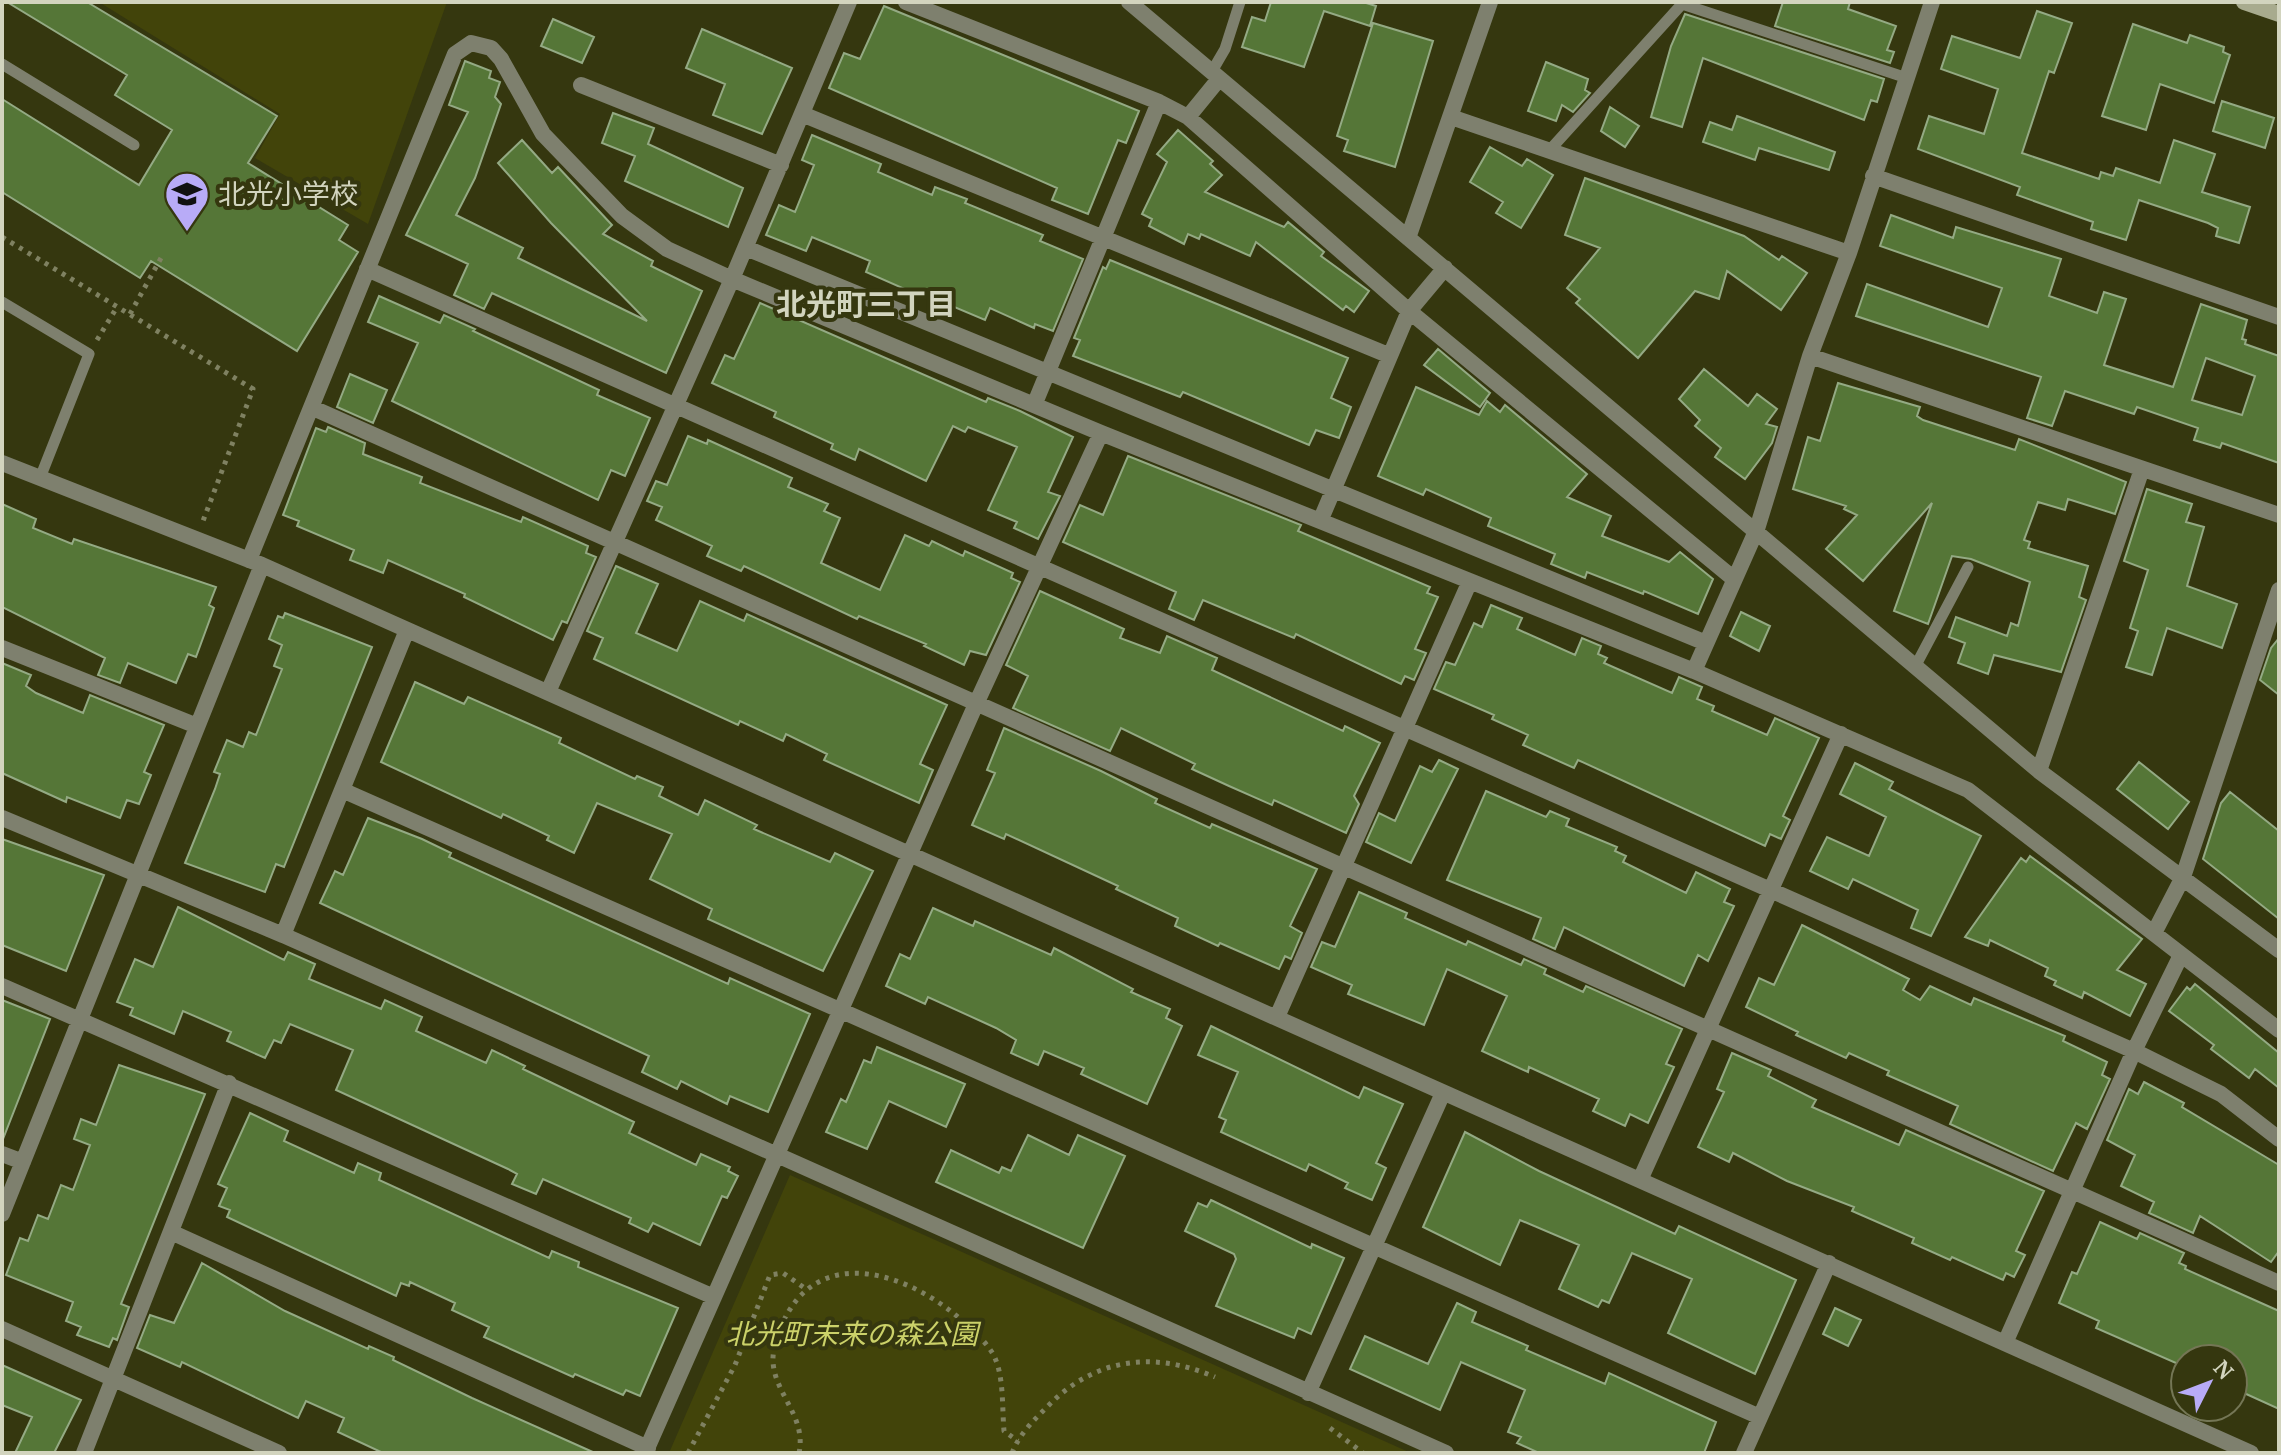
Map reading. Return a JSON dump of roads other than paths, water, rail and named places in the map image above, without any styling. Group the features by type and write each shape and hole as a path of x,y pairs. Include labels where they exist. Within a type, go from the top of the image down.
{"main road":[{"path":"2244,2 2279,14"}],"street":[{"path":"548,692 746,248 849,2"},
{"path":"906,2 1159,102 1188,117 1409,311 1734,579"},
{"path":"1129,2 1757,529 2039,771 2279,950"},
{"path":"1408,238 1490,2"},
{"path":"1694,671 1757,529 1810,356 1849,253 1932,2"},
{"path":"2,1214 197,726 367,269 455,54 471,43 491,48 501,59 543,134 622,216 667,249 1101,433 1694,671 1968,790 2279,1030"},
{"path":"1188,117 1215,76"},
{"path":"581,85 781,165"},
{"path":"1035,403 1159,102"},
{"path":"802,114 1388,355"},
{"path":"1451,117 1849,253"},
{"path":"1873,176 2279,317"},
{"path":"746,248 1706,643"},
{"path":"1321,519 1409,311 1445,268"},
{"path":"367,269 2134,1051 2221,1094 2279,1139"},
{"path":"1810,356 2279,515"},
{"path":"313,408 1708,1026 2279,1283"},
{"path":"171,1232 646,1450 1038,565 1101,433"},
{"path":"2,463 256,563 912,853 2251,1453"},
{"path":"2039,771 2142,469"},
{"path":"1277,1017 1470,581"},
{"path":"2154,933 2183,877 2275,619 2279,590"},
{"path":"283,935 407,630"},
{"path":"2,648 197,726"},
{"path":"1640,1180 1841,734"},
{"path":"342,790 1760,1417"},
{"path":"2,818 138,872 283,935 1446,1453"},
{"path":"2005,1343 2134,1051 2181,955"},
{"path":"2,986 82,1018 714,1297"},
{"path":"84,1453 229,1083"},
{"path":"1308,1393 1443,1093"},
{"path":"2,1154 23,1162"},
{"path":"1744,1453 1829,1263"},
{"path":"2,1329 279,1453"}],"lane":[{"path":"1215,76 1240,2"},
{"path":"1548,152 1682,4 1907,78"},
{"path":"2,64 134,145"},
{"path":"2,302 89,354 40,478"},
{"path":"1916,665 1968,567"}],"place":[{"name":"北光小学校","path":"187,233"}],"district":[{"name":"北光町三丁目","path":"866,305"}],"park label":[{"name":"北光町未来の森公園","path":"852,1334"}]}
